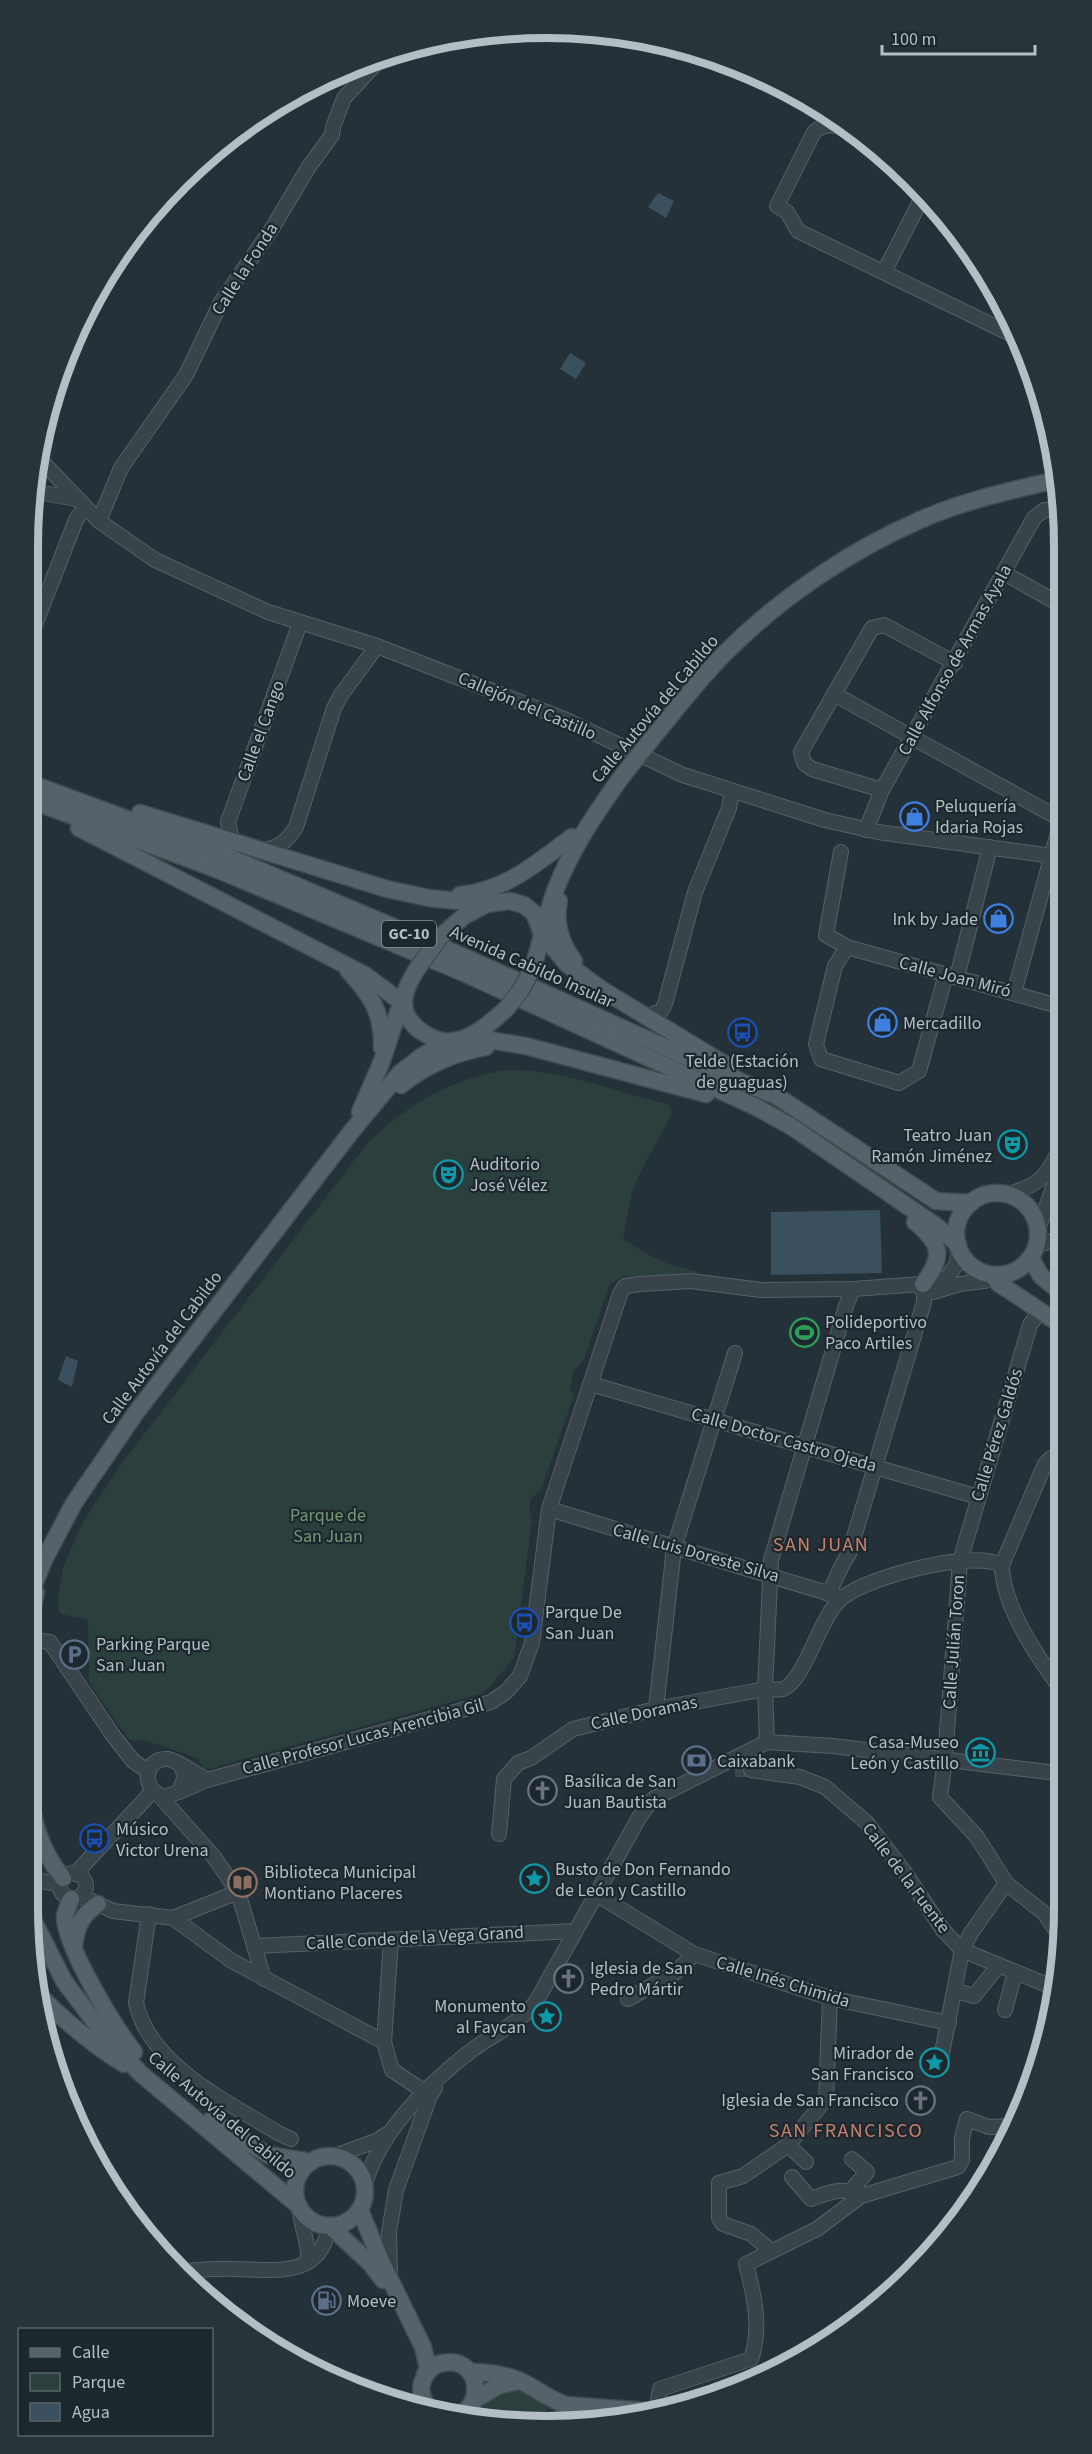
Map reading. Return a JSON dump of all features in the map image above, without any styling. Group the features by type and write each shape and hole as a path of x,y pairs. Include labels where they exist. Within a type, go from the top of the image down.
{"main road":[{"name":"Calle Autovía del Cabildo","path":"542,934 566,864 600,807 654,736 724,654 758,622 820,575 853,554 920,520 982,498 1050,481"},
{"path":"38,794 232,840 387,889 429,898 489,903 510,901 524,905 534,913 542,934 555,952 588,979 775,1095"},
{"name":"Avenida Cabildo Insular","path":"38,795 224,855 470,959 775,1095 936,1201 971,1203"},
{"name":"Avenida Cabildo Insular","path":"38,795 464,973 756,1107 792,1127 883,1189 935,1226 958,1246"},
{"path":"38,796 365,975 404,1004"},
{"name":"Calle Autovía del Cabildo","path":"489,903 523,886 555,858 600,807"},
{"path":"429,898 473,894 517,879 572,837"},
{"path":"566,864 557,907 561,939 588,979"},
{"path":"489,903 464,916 440,937 410,980 404,1004 409,1019 418,1029 441,1040 490,1040 511,1044 756,1107"},
{"path":"454,1041 480,1030 507,1008 521,990 533,967 542,934"},
{"path":"343,965 369,995 379,1014 382,1061"},
{"name":"Calle Autovía del Cabildo","path":"351,1132 404,1004"},
{"name":"Calle Autovía del Cabildo","path":"38,1575 74,1503 135,1414 351,1132 400,1073 422,1056 454,1041"},
{"path":"368,1112 408,1080 437,1063 467,1050 511,1044"},
{"path":"883,1189 911,1219 928,1233 938,1248 936,1267 921,1284"},
{"name":"GC-10","path":"971,1203 982,1196 994,1193 1007,1194"},
{"path":"1007,1194 1028,1207 1035,1217 1038,1229 1034,1252 1041,1276 1054,1287"},
{"path":"958,1246 958,1222 971,1203"},
{"name":"GC-10","path":"958,1246 970,1265 992,1274 998,1283 1054,1320"},
{"path":"992,1274 1014,1272 1034,1252"},
{"path":"38,1570 44,1560"},
{"path":"38,1586 44,1560"},
{"path":"38,1832 48,1860 66,1879"},
{"path":"76,1898 65,1915 74,1949 122,2037 168,2090"},
{"path":"74,1949 76,1927 84,1914 105,1907"},
{"name":"Calle Autovía del Cabildo","path":"39,1931 64,1981 85,2010 140,2073 299,2207"},
{"path":"46,2002 104,2052 140,2073"},
{"name":"Calle Autovía del Cabildo","path":"122,2053 200,2113 268,2155 311,2162"},
{"path":"327,2156 335,2156 354,2165 361,2174 365,2184 364,2202 352,2218 342,2224 329,2226 312,2221 299,2207 296,2187 298,2177 311,2162 327,2156"},
{"path":"360,2210 427,2359 421,2390 424,2401"},
{"path":"329,2226 371,2264 398,2296"},
{"path":"418,2335 463,2368 476,2386 471,2409"},
{"path":"425,2374 439,2364 463,2368 519,2380 552,2401 566,2405 630,2409"},
{"path":"471,2409 498,2386 519,2380"}],"street":[{"name":"Calle la Fonda","path":"99,521 121,468 186,375 221,302 332,135 344,98 372,68"},
{"path":"831,124 821,126 814,132 777,206 787,212 798,231 1004,325"},
{"path":"884,272 920,202"},
{"name":"Callejón del Castillo","path":"44,464 99,521 155,560 268,612 377,646 564,719 683,776 825,820 866,830 1054,858"},
{"path":"38,617 76,520 80,503 41,496"},
{"name":"Calle Alfonso de Armas Ayala","path":"866,830 882,790 1034,518 1044,510 1053,509"},
{"path":"1004,573 1054,601"},
{"name":"Calle el Cango","path":"232,840 228,822 300,623"},
{"path":"882,790 812,769 804,763 801,752 872,627 884,625 955,663"},
{"path":"262,850 276,848 289,838 296,826 334,708 340,695 377,646"},
{"path":"834,694 1054,815"},
{"path":"647,1016 661,1011 666,1004 695,892 729,808 732,791"},
{"path":"841,852 826,935 847,948 835,966 816,1044 821,1059 899,1083 919,1071 952,976 990,847"},
{"path":"1014,993 1054,867"},
{"name":"Calle Joan Miró","path":"847,948 1054,1005"},
{"path":"1007,1194 1022,1190 1043,1179 1054,1159"},
{"path":"1038,1229 1054,1185"},
{"path":"1034,1252 1054,1242"},
{"path":"767,1742 765,1689 771,1560 846,1306 853,1289 935,1284 948,1277 957,1263 958,1246"},
{"path":"828,1594 840,1566 849,1554 924,1302 929,1294 936,1290 985,1281 992,1274"},
{"name":"Calle Profesor Lucas Arencibia Gil","path":"179,1792 207,1780 470,1709 492,1702 506,1692 520,1676 532,1643 549,1509 620,1294 625,1286 691,1281 713,1282 761,1290 853,1289"},
{"path":"921,1284 924,1302"},
{"name":"Calle Pérez Galdós","path":"960,1561 1030,1325 1040,1311"},
{"path":"656,1709 674,1548 735,1353"},
{"name":"Calle Doctor Castro Ojeda","path":"591,1384 978,1497"},
{"path":"1054,1458 1045,1464 1002,1565 1002,1577 1016,1614 1043,1665 1054,1680"},
{"name":"Calle Luis Doreste Silva","path":"549,1509 842,1598"},
{"path":"842,1598 893,1574 960,1561 995,1562 1002,1565"},
{"name":"Calle Julián Toron","path":"960,1561 940,1797 977,1837 1006,1883"},
{"name":"Calle Doramas","path":"499,1834 504,1779 518,1763 531,1758 573,1729 656,1709 765,1689 783,1689 791,1683 827,1618 842,1598"},
{"path":"38,1641 50,1642 112,1734 133,1761 148,1771"},
{"path":"365,2184 371,2163 389,2133 425,2092 474,2049 529,2012 640,1816 653,1799 729,1767 767,1742 945,1759 1054,1773"},
{"path":"207,1780 172,1760 166,1759 155,1762 148,1771 148,1782 156,1793 214,1857 238,1892 264,1979"},
{"path":"156,1793 170,1796 179,1792 184,1782 181,1766"},
{"name":"Calle de la Fuente","path":"751,1770 800,1777 825,1787 866,1822 906,1874 943,1930 962,1950"},
{"path":"156,1793 66,1879 61,1891 65,1896 105,1907 173,1918 232,1961 384,2042"},
{"path":"38,1879 82,1877 86,1883 85,1890 76,1898"},
{"path":"941,2058 956,1991 962,1950 971,1933 1006,1883 1044,1913 1053,1927"},
{"path":"173,1918 238,1892"},
{"name":"Calle Inés Chimida","path":"595,1895 694,1954 830,1998 949,2023"},
{"path":"149,1914 136,2003 139,2016 155,2043 175,2065 192,2079 291,2139"},
{"name":"Calle Conde de la Vega Grand","path":"255,1946 575,1931"},
{"path":"391,1940 384,2042 392,2070 425,2092"},
{"path":"962,1950 1048,1985"},
{"path":"628,1999 676,1972 694,1954"},
{"path":"956,1991 974,1996 999,1965"},
{"path":"1005,2010 1015,1972"},
{"path":"771,2252 751,2235 723,2224 719,2218 719,2183 743,2176 788,2145 826,2099 830,1998"},
{"path":"390,2279 389,2232 396,2190 430,2096 444,2073"},
{"path":"659,2404 660,2389 751,2359 756,2346 755,2297 746,2264 817,2229 861,2196 958,2167 962,2160 962,2138 968,2119 990,2127 1005,2126"},
{"path":"335,2156 378,2140 389,2133"},
{"path":"788,2145 806,2162"},
{"path":"852,2159 867,2172 854,2187 861,2196"},
{"path":"792,2177 811,2199 838,2189 850,2190 861,2196"},
{"path":"299,2207 300,2221 309,2254 308,2262"},
{"path":"189,2271 235,2269 274,2271 299,2268 308,2262 327,2241 329,2226"}],"green space":[{"name":"Parque de San Juan","path":"507,1070 568,1077 668,1104 673,1112 632,1192 623,1238 659,1260 699,1272 664,1278 624,1276 610,1284 584,1359 573,1372 570,1389 574,1395 541,1490 530,1502 532,1519 514,1658 484,1693 204,1770 198,1758 144,1740 130,1741 89,1683 88,1620 59,1612 58,1596 63,1568 88,1514 122,1463 366,1145 397,1118 431,1096 468,1079"},
{"path":"518,2389 546,2403 548,2416 481,2412 486,2399"}],"water":[{"path":"658,193 674,201 666,218 648,207"},
{"path":"570,353 586,363 576,379 560,369"},
{"path":"880,1210 882,1273 771,1275 771,1212"},
{"path":"66,1356 78,1361 72,1387 58,1380"}],"tunnel":[{"path":"735,1770 751,1770"}],"place":[{"name":"Peluquería Idaria Rojas","path":"914,816"},
{"name":"Ink by Jade","path":"999,919"},
{"name":"Mercadillo","path":"882,1023"},
{"name":"Telde (Estación de guaguas)","path":"742,1032"},
{"name":"Teatro Juan Ramón Jiménez","path":"1013,1145"},
{"name":"Auditorio José Vélez","path":"449,1174"},
{"name":"Polideportivo Paco Artiles","path":"804,1332"},
{"name":"Parque De San Juan","path":"524,1622"},
{"name":"Parking Parque San Juan","path":"75,1654"},
{"name":"Casa-Museo León y Castillo","path":"980,1752"},
{"name":"Caixabank","path":"696,1761"},
{"name":"Basílica de San Juan Bautista","path":"543,1791"},
{"name":"Músico Victor Urena","path":"95,1839"},
{"name":"Busto de Don Fernando de León y Castillo","path":"534,1879"},
{"name":"Biblioteca Municipal Montiano Placeres","path":"243,1882"},
{"name":"Iglesia de San Pedro Mártir","path":"569,1978"},
{"name":"Monumento al Faycan","path":"547,2016"},
{"name":"Mirador de San Francisco","path":"935,2063"},
{"name":"Iglesia de San Francisco","path":"920,2100"},
{"name":"Moeve","path":"326,2301"}],"district":[{"name":"SAN JUAN","path":"821,1545"},
{"name":"SAN FRANCISCO","path":"846,2131"}]}
